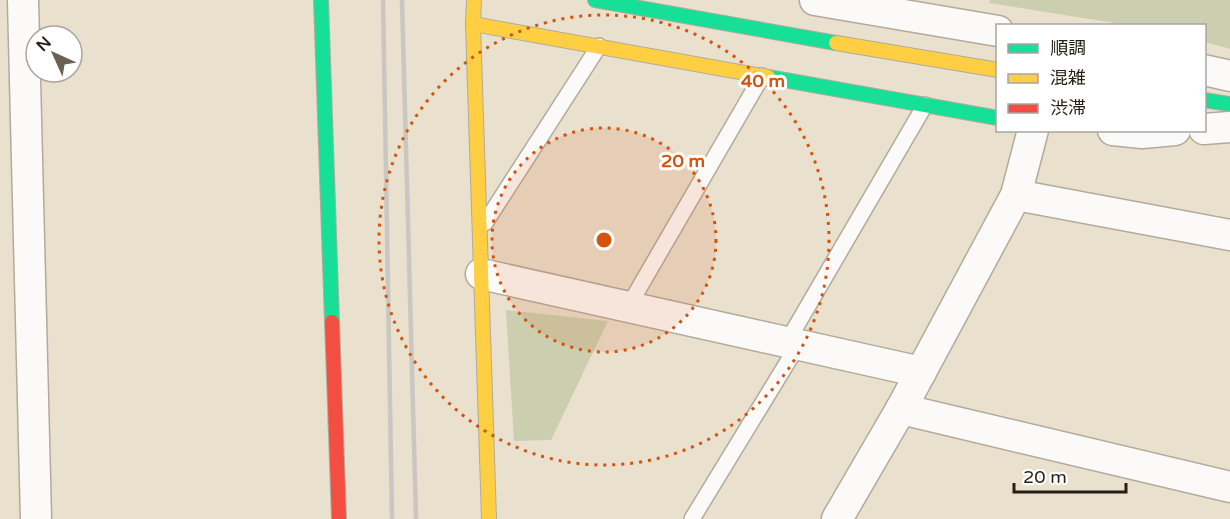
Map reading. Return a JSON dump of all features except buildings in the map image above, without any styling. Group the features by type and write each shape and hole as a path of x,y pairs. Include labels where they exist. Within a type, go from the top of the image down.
{"street":[{"path":"23,0 36,519"},
{"path":"321,0 339,519"},
{"path":"474,0 489,519"},
{"path":"595,0 996,70"},
{"path":"815,0 956,12 996,30"},
{"path":"473,24 996,118"},
{"path":"1206,70 1230,76"},
{"path":"1206,100 1230,104"},
{"path":"1206,129 1230,127"},
{"path":"837,519 901,409 1016,195 1032,132"},
{"path":"1132,132 1153,132"},
{"path":"1016,195 1230,235"},
{"path":"481,274 921,372"},
{"path":"901,409 1230,487"}],"lane":[{"path":"480,230 599,46"},
{"path":"628,307 762,76"},
{"path":"692,519 925,105"}],"green space":[{"path":"990,0 1230,0 1230,49 1206,42 1206,24 1121,24 989,3"},
{"path":"506,310 608,321 551,440 514,441"}],"railway":[{"path":"383,0 392,519"},
{"path":"402,0 416,519"}],"traffic: fast":[{"path":"321,0 332,322"},
{"path":"595,0 836,43"},
{"path":"768,77 996,118"},
{"path":"1206,100 1230,104"}],"traffic: slow":[{"path":"474,0 489,519"},
{"path":"473,24 768,77"},
{"path":"836,43 996,70"}],"traffic: jam":[{"path":"332,322 339,519"}]}
